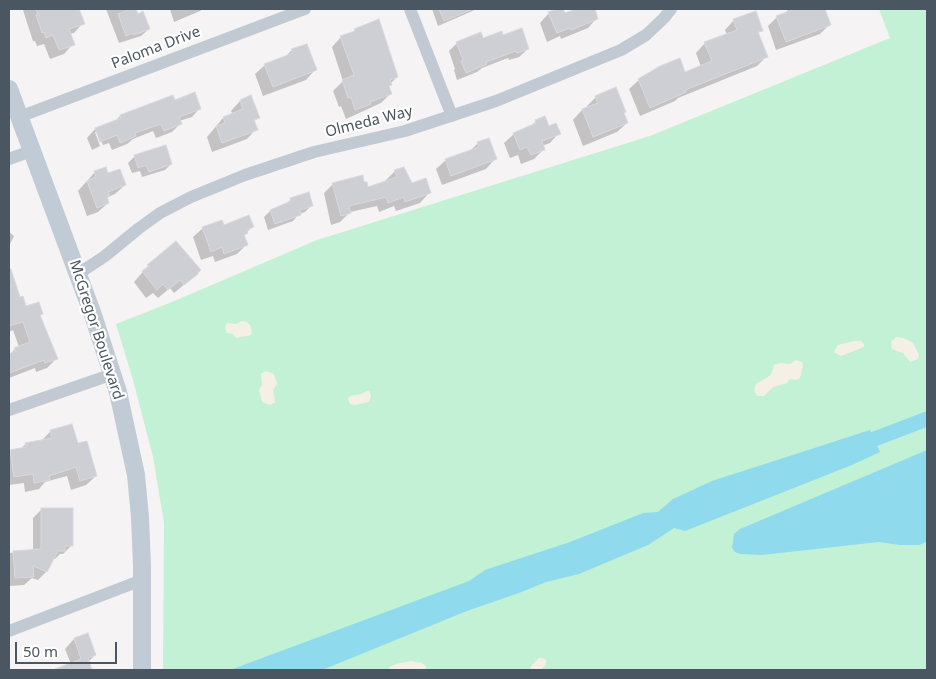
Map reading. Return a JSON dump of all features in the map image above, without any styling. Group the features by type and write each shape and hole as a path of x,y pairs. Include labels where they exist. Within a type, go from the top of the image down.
{"main road":[{"name":"McGregor Boulevard","path":"9,89 113,374 136,475 140,517 142,580 142,670"}],"street":[{"name":"Paloma Drive","path":"19,117 305,9"},
{"path":"410,9 452,116"},
{"name":"Olmeda Way","path":"78,274 105,256 160,213 191,197 245,175 314,152 405,131 496,101 621,50 646,35 671,9"},
{"path":"9,159 31,150"},
{"path":"9,410 113,374"},
{"path":"9,631 142,580"}],"green space":[{"path":"879,9 927,9 927,670 163,670 164,523 153,457 116,324 317,240 650,136 890,38"}],"sand":[{"path":"242,321 250,325 251,335 236,338 233,334 227,333 225,327 227,323 236,324"},
{"path":"896,337 904,338 913,343 919,355 918,359 910,362 903,353 892,349 891,342"},
{"path":"861,341 864,347 841,356 834,352 838,345"},
{"path":"796,360 802,362 803,365 800,378 796,380 790,379 787,383 773,387 764,396 758,396 755,393 756,384 771,375 774,365 780,363 790,364"},
{"path":"266,371 274,374 277,384 273,390 275,402 270,405 262,402 259,390 262,385 261,374"},
{"path":"367,391 371,395 369,402 355,405 350,404 348,398 350,396"},
{"path":"539,658 546,660 546,665 540,670 530,670 531,666"},
{"path":"411,661 422,663 426,666 426,670 388,670 396,664"}],"water":[{"path":"870,430 880,452 852,465 685,531 674,528 648,545 579,574 546,582 467,611 322,670 230,670 469,581 485,570 570,542 643,513 658,512 673,499 712,481"},
{"path":"927,450 927,541 924,543 919,545 900,545 879,542 762,555 740,554 732,548 734,534 740,529"}],"building":[{"path":"36,9 79,9 85,24 69,29 75,45 59,50 53,35 46,38 44,32 42,33"},
{"path":"136,9 138,14 143,11 150,29 126,36 118,14"},
{"path":"439,9 473,9 444,21"},
{"path":"563,9 565,13 576,9 595,9 598,19 571,30 570,28 557,33 548,12"},
{"path":"795,9 825,9 831,25 786,42 776,16"},
{"path":"756,11 763,31 758,32 768,57 685,90 686,92 650,108 638,79 660,66 680,58 685,72 712,61 704,42 737,30 733,19"},
{"path":"379,19 398,77 390,80 392,85 389,86 392,94 355,110 351,97 348,98 342,80 354,75 340,36"},
{"path":"522,28 529,49 517,53 516,51 486,62 487,64 466,73 456,42 481,32 483,38 502,31 503,35"},
{"path":"307,44 317,70 273,87 264,64 293,53 291,49"},
{"path":"616,87 626,112 624,113 628,123 593,137 582,109 598,103 595,96"},
{"path":"195,92 201,109 179,117 182,124 164,131 161,124 135,133 136,136 120,143 117,135 100,142 95,128 121,118 120,115 173,95 175,100"},
{"path":"251,95 260,118 254,120 258,130 222,143 216,126 225,123 223,117 243,109 240,100"},
{"path":"545,116 549,126 556,123 561,134 542,141 545,150 531,155 527,147 520,150 513,133 536,123 535,120"},
{"path":"489,138 497,159 451,176 445,159 479,147 477,142"},
{"path":"166,145 172,164 149,172 146,165 138,168 134,155"},
{"path":"106,167 108,173 120,169 126,185 108,192 110,195 107,196 109,203 97,208 87,181 96,177 94,171"},
{"path":"404,167 412,183 426,178 431,193 405,202 404,197 388,203 386,197 349,206 351,213 341,216 332,183 363,175 364,182 367,182 368,187 397,177 394,170"},
{"path":"309,192 313,206 300,210 301,215 275,224 270,210 291,201 290,198"},
{"path":"249,215 254,227 246,230 248,233 244,235 248,245 224,254 222,247 211,252 202,227 222,220 224,225"},
{"path":"176,241 201,270 184,285 180,280 168,290 163,284 157,290 142,271"},
{"path":"9,269 11,269 20,297 23,296 26,306 39,302 43,314 40,315 58,359 45,363 44,360 9,373 9,354 16,351 14,348 30,342 23,322 9,326"},
{"path":"72,424 78,443 87,441 97,476 80,481 76,467 49,476 50,480 34,483 33,474 14,477 10,450 26,447 25,443 52,438 50,430"},
{"path":"41,508 73,508 73,546 65,546 65,551 58,551 47,572 33,566 34,577 15,578 13,551 41,549"},
{"path":"88,633 96,655 88,658 92,670 55,670 81,659 74,638"}],"waterway":[{"path":"856,446 927,419"}]}
